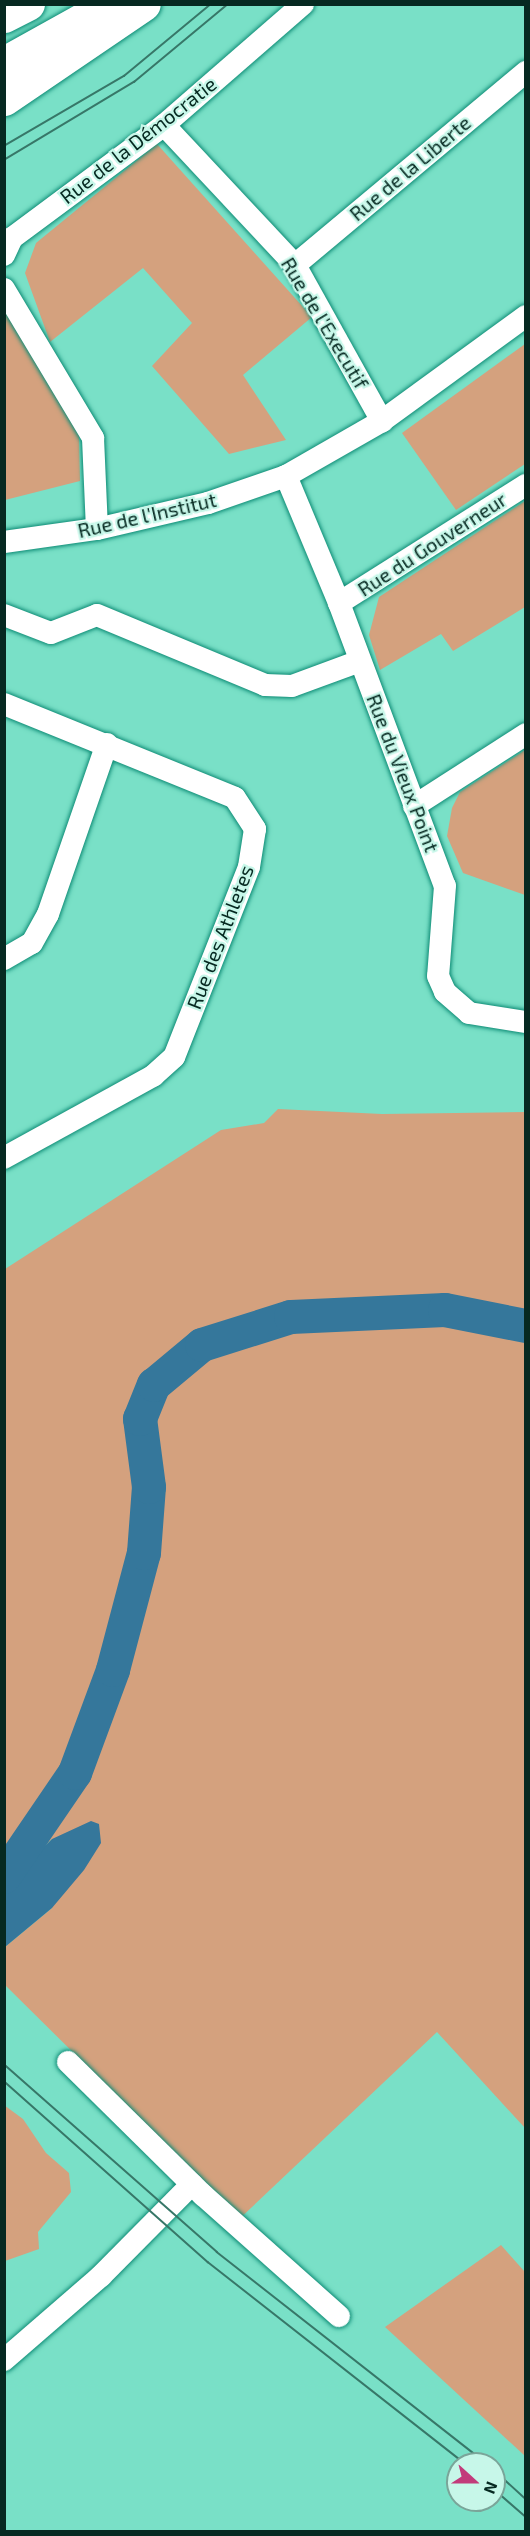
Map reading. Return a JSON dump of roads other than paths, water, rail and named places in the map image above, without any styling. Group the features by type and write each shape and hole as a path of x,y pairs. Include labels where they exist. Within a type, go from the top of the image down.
{"main road":[{"path":"4,16 28,4"},
{"path":"4,63 110,4"},
{"path":"4,99 144,4"}],"street":[{"name":"Rue de la Démocratie","path":"4,255 12,238 164,125 303,4"},
{"name":"Rue de la Liberte","path":"295,265 525,72"},
{"name":"Rue de l'Executif","path":"164,125 295,265 382,421"},
{"path":"4,289 93,438 97,529"},
{"name":"Rue de l'Institut","path":"4,542 97,529 208,502 286,476 382,421 525,316"},
{"name":"Rue du Vieux Point","path":"286,476 339,603 445,886 446,907 436,958 445,992 469,1012 525,1022"},
{"name":"Rue du Gouverneur","path":"339,603 525,485"},
{"path":"4,615 51,633 97,615 265,685 292,686 360,661"},
{"name":"Rue des Athletes","path":"4,704 235,798 255,830 249,867 174,1057 153,1076 4,1158"},
{"path":"414,806 525,734"},
{"path":"4,959 32,943 48,914 107,744"},
{"path":"68,2062 192,2184 339,2316"},
{"path":"4,2360 101,2276 192,2184"}],"water":[{"path":"91,1821 99,1824 101,1843 84,1870 52,1908 5,1947 5,1863 34,1857 52,1839"}],"waterway":[{"path":"4,1877 75,1773 113,1670 144,1553 149,1487 140,1419 154,1385 202,1345 291,1317 445,1310 526,1326"}],"tram line":[{"path":"4,146 124,76 211,4"},
{"path":"4,160 134,82 228,4"},
{"path":"4,2064 217,2252 472,2452"},
{"path":"4,2081 208,2262 451,2452"},
{"path":"506,2481 526,2499"},
{"path":"506,2500 526,2517"}]}
